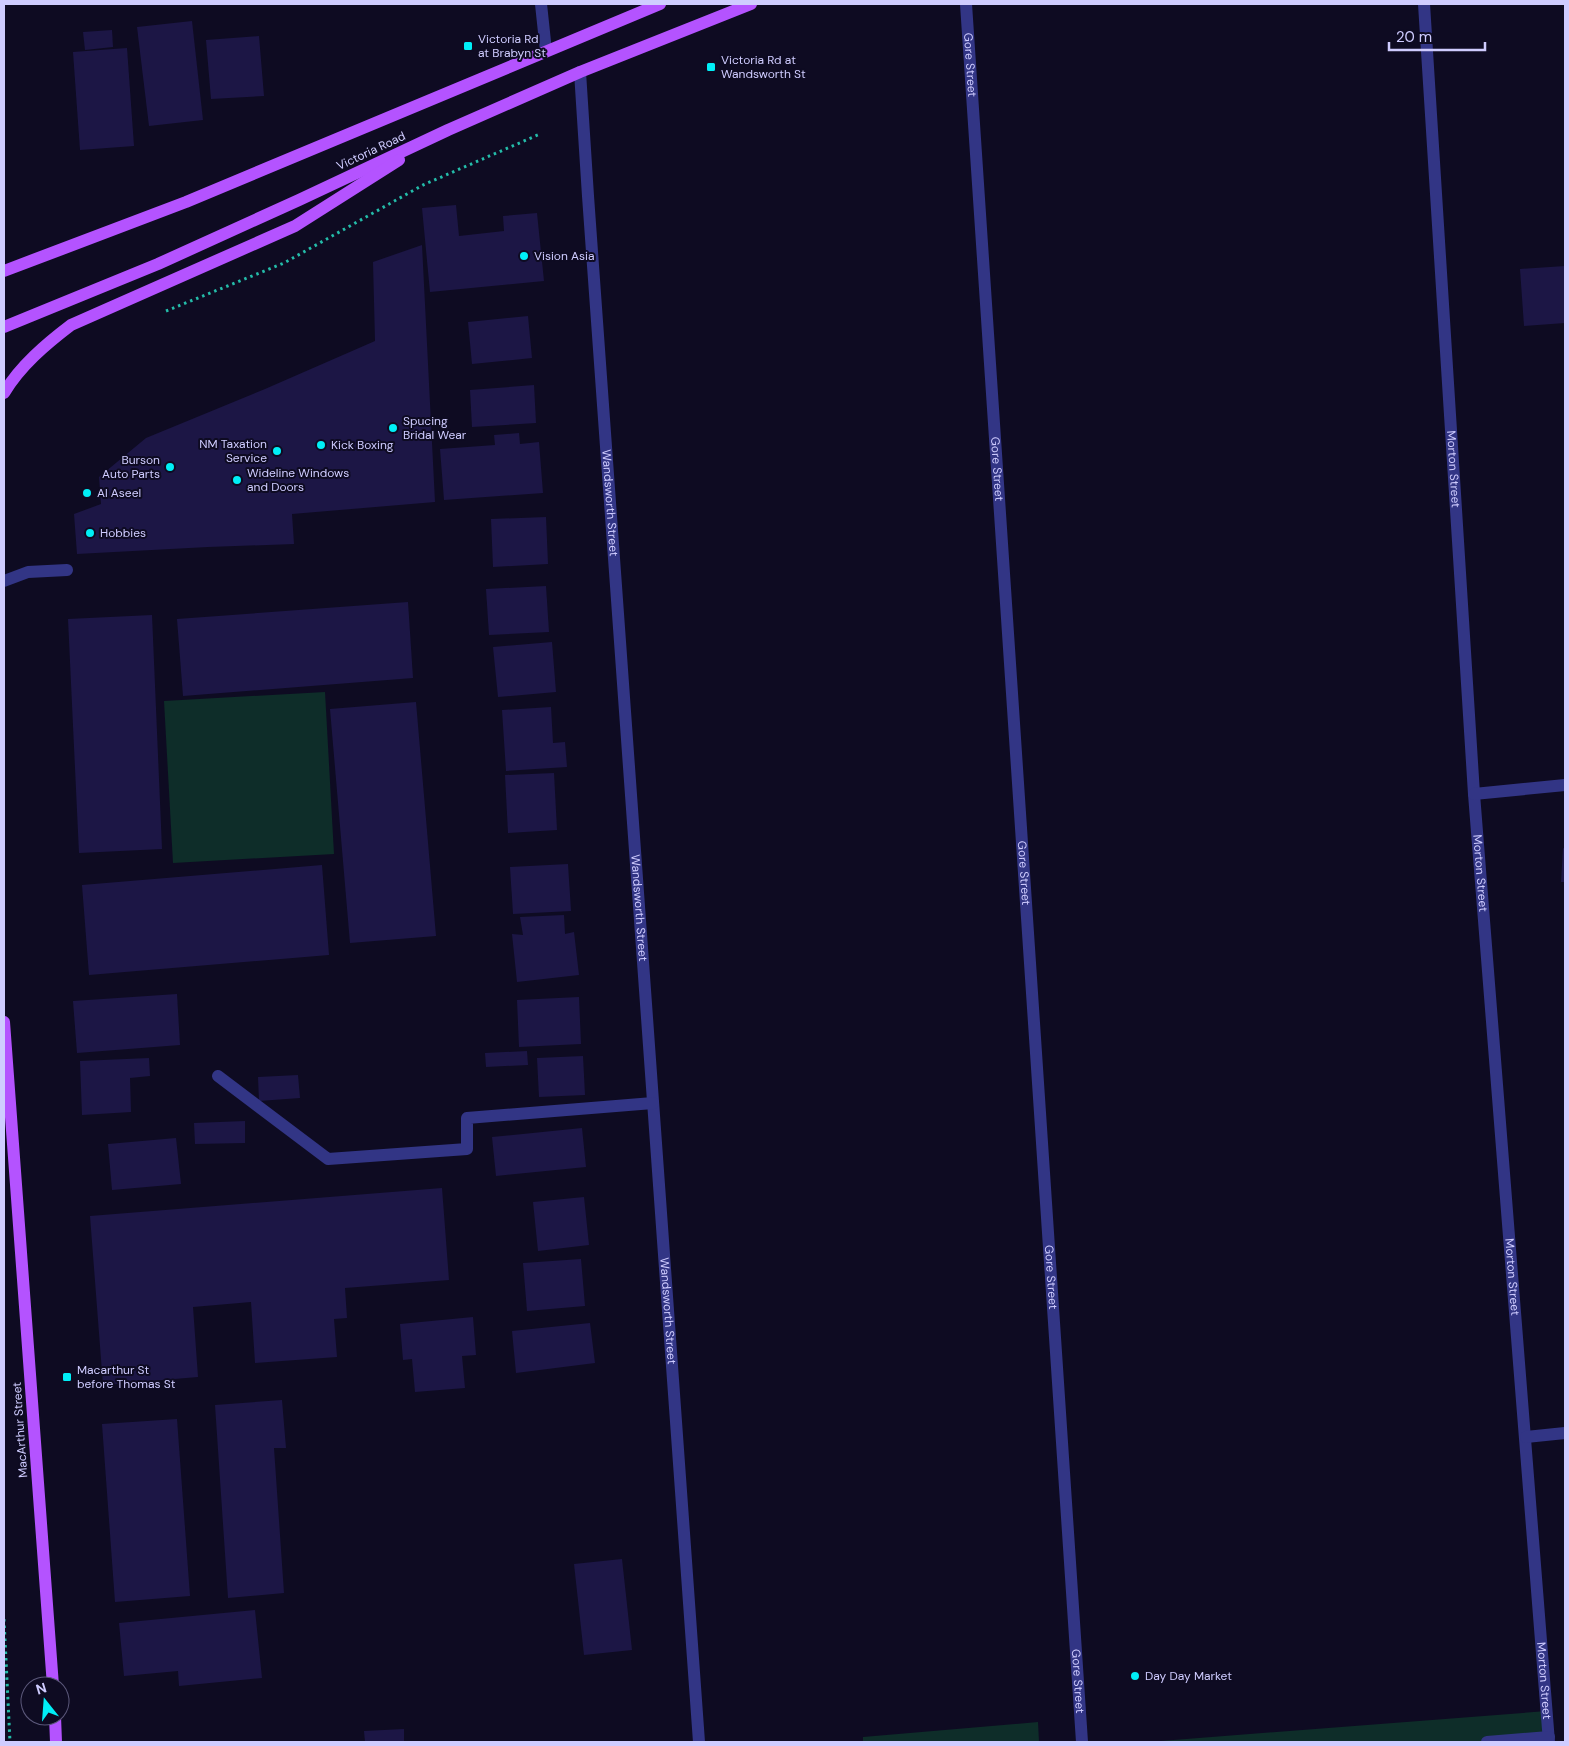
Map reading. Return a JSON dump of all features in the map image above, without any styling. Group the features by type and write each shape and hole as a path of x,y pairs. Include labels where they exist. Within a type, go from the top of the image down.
{"main road":[{"name":"Victoria Road","path":"4,271 186,202 660,4"},
{"name":"Victoria Road","path":"4,327 158,264 448,130 580,72 751,4"},
{"path":"4,392 14,378 47,343 71,325 295,226 448,130"},
{"name":"MacArthur Street","path":"4,1022 51,1676"},
{"path":"55,1726 56,1742"}],"street":[{"path":"541,4 546,51"},
{"name":"Gore Street","path":"966,4 1082,1742"},
{"name":"Morton Street","path":"1424,4 1474,794 1549,1739"},
{"name":"Wandsworth Street","path":"580,72 699,1742"},
{"path":"4,581 28,572 67,570"},
{"path":"1474,794 1565,785"},
{"path":"218,1076 328,1159 467,1149 467,1118 653,1103"},
{"path":"1526,1437 1565,1433"},
{"path":"1487,1742 1549,1739"}],"path":[{"path":"4,1620 10,1742"}],"green space":[{"path":"325,692 334,854 173,863 164,701"},
{"path":"1547,1711 1549,1742 1148,1742"},
{"path":"1038,1722 1039,1742 863,1742 863,1737"}],"building":[{"path":"192,21 203,120 149,126 137,27"},
{"path":"112,30 113,47 85,50 83,32"},
{"path":"259,36 264,96 211,99 206,40"},
{"path":"127,48 134,146 80,150 73,52"},
{"path":"456,205 459,236 504,231 503,216 537,213 544,281 430,292 422,208"},
{"path":"422,245 435,502 292,514 294,544 77,554 74,514 101,504 99,477 146,438 375,341 373,262"},
{"path":"1565,266 1565,323 1524,326 1520,269"},
{"path":"528,316 532,358 472,364 468,322"},
{"path":"534,385 536,423 472,427 470,390"},
{"path":"519,433 520,444 539,442 543,493 444,500 440,449 495,445 494,435"},
{"path":"546,517 548,564 493,567 491,519"},
{"path":"546,586 549,632 489,635 486,589"},
{"path":"408,602 413,678 183,696 177,619"},
{"path":"152,615 162,849 79,853 68,619"},
{"path":"552,642 556,692 498,697 493,647"},
{"path":"416,702 436,936 350,943 330,709"},
{"path":"551,707 553,743 565,742 567,767 506,771 502,710"},
{"path":"554,773 557,830 508,833 505,775"},
{"path":"1563,848 1565,849 1565,882 1561,882"},
{"path":"568,864 571,911 513,914 510,867"},
{"path":"322,865 329,955 89,975 82,885"},
{"path":"564,915 565,934 574,932 579,975 517,982 512,934 523,935 520,917"},
{"path":"177,994 180,1045 77,1053 73,1001"},
{"path":"579,997 581,1044 519,1047 517,1000"},
{"path":"527,1051 528,1065 486,1067 485,1053"},
{"path":"583,1056 585,1095 539,1097 537,1058"},
{"path":"149,1058 150,1076 130,1078 131,1112 82,1115 80,1061"},
{"path":"298,1075 300,1098 259,1101 258,1077"},
{"path":"245,1121 245,1143 195,1144 194,1123"},
{"path":"582,1128 586,1167 496,1176 492,1137"},
{"path":"176,1138 181,1184 112,1190 108,1144"},
{"path":"442,1188 449,1280 345,1288 347,1318 334,1319 337,1357 255,1363 251,1302 193,1307 198,1377 103,1385 90,1216"},
{"path":"584,1197 589,1245 538,1251 533,1202"},
{"path":"581,1259 585,1306 527,1311 523,1263"},
{"path":"473,1317 476,1355 462,1356 465,1388 415,1392 412,1359 403,1360 400,1324"},
{"path":"590,1323 595,1363 516,1373 512,1331"},
{"path":"282,1400 286,1448 274,1448 284,1593 228,1598 215,1405"},
{"path":"177,1419 190,1596 115,1602 102,1424"},
{"path":"622,1559 632,1650 584,1655 574,1564"},
{"path":"255,1610 262,1678 179,1686 178,1671 124,1676 119,1623"},
{"path":"404,1729 404,1742 365,1742 364,1731"}],"place":[{"name":"Victoria Rd at Brabyn St","path":"468,46"},
{"name":"Victoria Rd at Wandsworth St","path":"711,67"},
{"name":"Vision Asia","path":"524,256"},
{"name":"Spucing Bridal Wear","path":"393,428"},
{"name":"Kick Boxing","path":"321,445"},
{"name":"NM Taxation Service","path":"277,451"},
{"name":"Burson Auto Parts","path":"170,467"},
{"name":"Wideline Windows and Doors","path":"237,480"},
{"name":"Al Aseel","path":"87,493"},
{"name":"Hobbies","path":"90,533"},
{"name":"Macarthur St before Thomas St","path":"67,1377"},
{"name":"Day Day Market","path":"1135,1676"}]}
